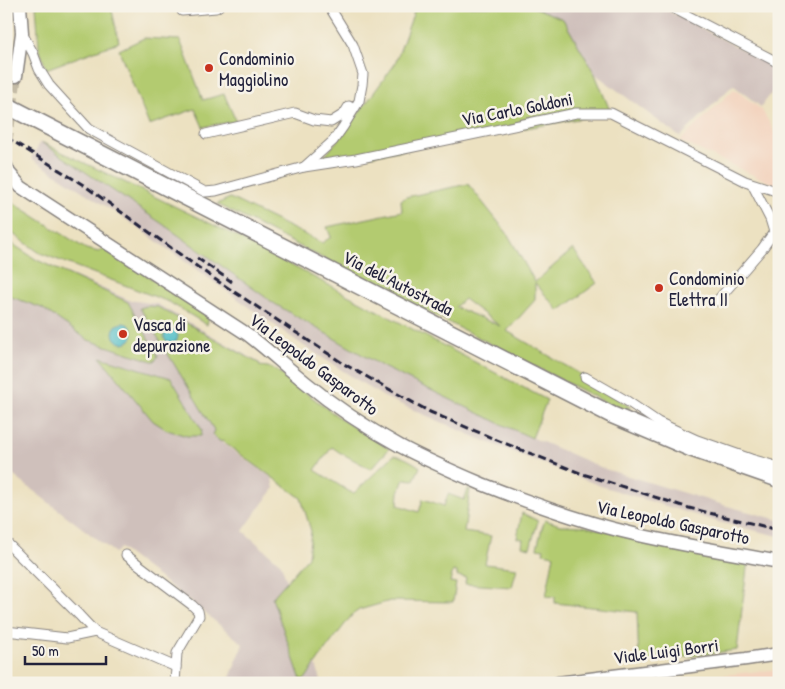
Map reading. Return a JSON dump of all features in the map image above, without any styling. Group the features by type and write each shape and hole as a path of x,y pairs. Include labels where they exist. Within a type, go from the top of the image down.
{"highway":[{"name":"Via dell'Autostrada","path":"6,105 612,415 690,448 779,480"}],"street":[{"path":"16,76 22,33 20,6"},
{"path":"182,11 216,8 219,6"},
{"name":"Via Carlo Goldoni","path":"304,167 333,141 343,127 359,101 362,84 363,74 353,45 329,6"},
{"path":"669,6 779,63"},
{"name":"Via Carlo Goldoni","path":"22,33 39,69 49,85 89,129 205,192 216,191 304,167 356,159 576,113 611,113 752,184 779,192"},
{"path":"206,134 295,113 314,120 331,122 344,114 362,84"},
{"name":"Via Leopoldo Gasparotto","path":"6,166 9,173 21,187 246,334 266,348 306,384 348,414 398,445 450,470 503,492 595,524 653,538 779,562"},
{"path":"717,300 762,249 774,232 770,219 752,184"},
{"path":"585,377 627,401 658,422 697,440 779,467"},
{"path":"6,542 95,632 176,667"},
{"path":"126,555 198,611 199,616 178,653 175,683"},
{"path":"6,631 67,638 95,632"},
{"name":"Viale Luigi Borri","path":"558,683 634,678 779,654"}],"shaded area":[{"path":"531,6 659,6 779,69 779,83 761,107 733,85 680,137 594,73"},
{"path":"734,89 762,110 779,140 779,187 680,141"},
{"path":"41,142 164,225 275,304 385,368 501,424 605,469 779,520 779,536 718,522 601,486 480,439 384,397 304,346 124,218 31,158"},
{"path":"6,240 37,260 129,300 157,304 260,363 235,410 221,442 272,478 274,489 243,531 281,564 322,683 228,683 243,644 120,548 115,553 10,473 6,476"},
{"path":"779,669 779,683 678,683 678,680"}],"green space":[{"path":"36,6 111,6 119,42 46,69 39,47"},
{"path":"416,6 531,6 563,19 595,74 611,113 318,165 395,64"},
{"path":"144,38 180,40 203,100 224,94 236,121 203,127 195,109 149,125 119,50"},
{"path":"41,142 228,232 547,400 532,438 385,368 275,304 164,225"},
{"path":"468,184 507,233 535,282 573,249 597,283 559,311 535,283 535,300 507,331 585,377 630,407 626,413 217,204 230,198 322,243 331,237 327,227 402,211 401,200 406,197","holes":["464,299 500,326 455,307"]},
{"path":"6,198 86,249 99,252 106,248 209,317 207,325 169,302 40,253 6,229"},
{"path":"11,242 37,260 128,302 158,356 155,361 88,340 42,308 6,295 6,247"},
{"path":"147,306 158,307 260,364 259,366 277,371 345,422 388,448 371,469 332,447 315,470 350,492 354,493 394,455 411,461 420,467 414,480 404,479 399,492 398,505 419,512 423,499 444,506 448,494 464,500 468,489 470,489 464,532 491,536 485,564 517,568 512,587 465,584 466,578 457,576 457,572 453,571 450,582 456,583 453,602 390,601 359,610 352,615 306,678 301,680 272,598 308,557 311,531 301,498 212,435 214,430 140,308"},
{"path":"100,357 171,378 202,430 201,436 187,436 167,430 153,421"},
{"path":"522,513 538,521 530,548 522,546 523,539 517,538"},
{"path":"545,520 560,525 583,526 748,560 737,650 639,663 637,612 555,603 555,597 546,596 554,555 543,553 544,549 537,548"}],"water":[{"name":"Vasca di depurazione","path":"119,323 127,323 133,329 133,337 127,343 119,343 113,337 113,329"},
{"name":"Vasca di depurazione","path":"171,329 176,331 178,336 176,341 171,343 166,341 164,336 166,331"}],"tunnel":[{"path":"6,144 16,76"}],"railway":[{"path":"6,137 85,186 213,278 344,364 430,412 580,473 689,508 779,530"},
{"path":"197,258 232,282"}],"place":[{"name":"Condominio Maggiolino","path":"209,68"},
{"name":"Condominio Elettra II","path":"659,288"},
{"name":"Vasca di depurazione","path":"123,334"}]}
